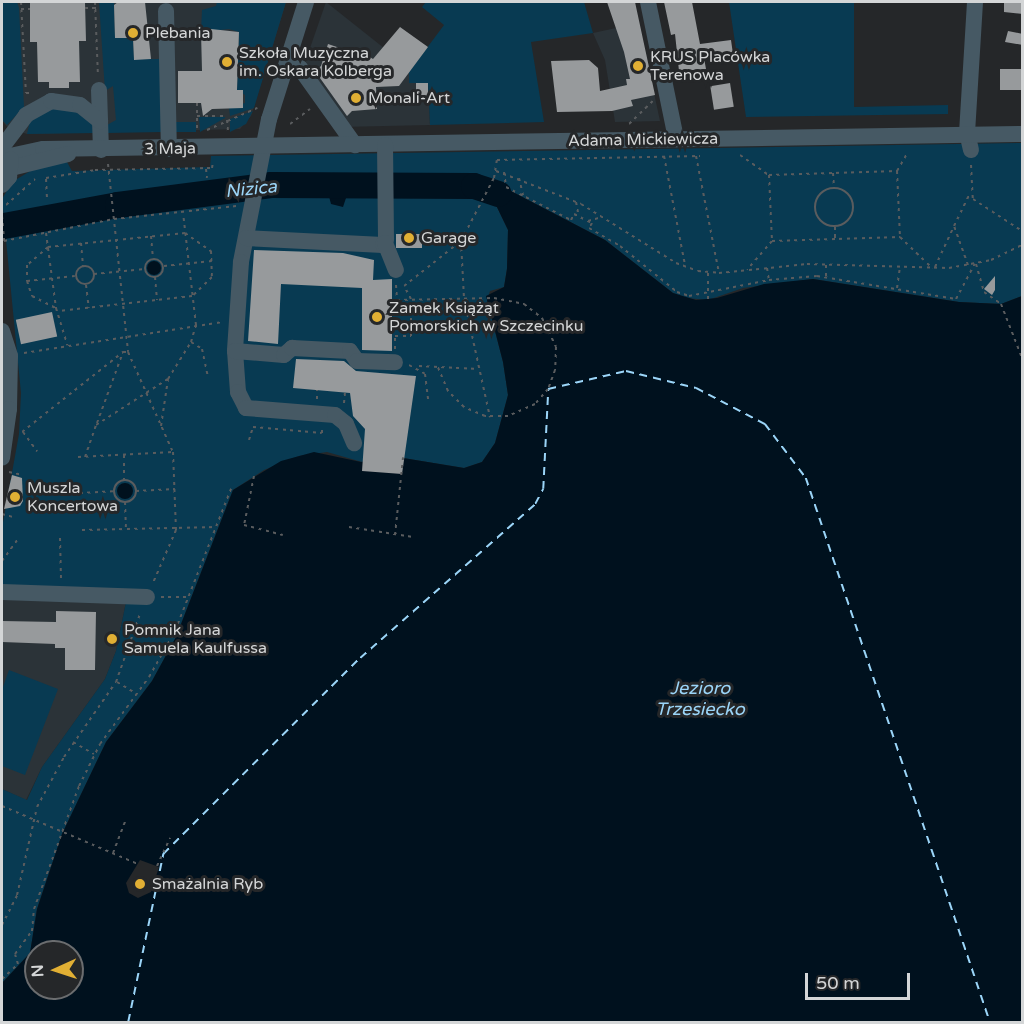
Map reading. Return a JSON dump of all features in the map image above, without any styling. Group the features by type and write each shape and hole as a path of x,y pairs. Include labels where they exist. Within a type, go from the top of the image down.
{"street":[{"path":"306,2 286,62 263,147 246,238 235,351 239,399 246,408 324,414 341,418 354,443"},
{"path":"648,2 676,139"},
{"path":"971,150 967,133 975,2"},
{"path":"166,11 169,149"},
{"path":"286,62 300,68 355,146"},
{"path":"99,90 101,150"},
{"path":"2,185 6,154 32,111 51,101 80,105 100,121"},
{"name":"Adama Mickiewicza","path":"263,147 967,133 1023,134"},
{"path":"385,145 385,243 396,270"},
{"name":"3 Maja","path":"6,154 263,147"},
{"path":"246,238 380,246 385,243"},
{"path":"2,332 10,356 5,371 9,409 5,465"},
{"path":"235,351 284,355 292,348 350,351 357,361 395,362"},
{"path":"2,592 147,597"}],"path":[{"path":"21,2 26,93 37,92"},
{"path":"95,2 99,90"},
{"path":"85,8 96,8"},
{"path":"21,9 30,9"},
{"path":"629,124 656,97"},
{"path":"197,103 199,134 227,117 257,108"},
{"path":"227,108 228,134"},
{"path":"197,116 227,117"},
{"path":"933,268 970,193 971,150"},
{"path":"909,151 897,171 900,237 933,268"},
{"path":"740,155 769,175 897,171"},
{"path":"664,156 685,267"},
{"path":"696,156 719,273"},
{"path":"46,178 109,169 212,168 213,159 223,159"},
{"path":"206,168 207,178"},
{"path":"2,925 17,896 31,821 74,742 116,682 147,597 177,525 173,452 128,352 109,169"},
{"path":"45,170 47,200"},
{"path":"479,369 415,366 395,362 395,336 411,336 411,300 404,286 461,241 496,171 504,172 576,202 685,267 708,273 826,264 933,268 968,265 1023,245"},
{"path":"504,172 506,187 571,220 574,214 592,223 589,228 620,246 677,292 696,296 769,280 826,277 956,299 975,264"},
{"path":"833,173 834,188"},
{"path":"747,270 772,241 769,175"},
{"path":"6,205 37,177"},
{"path":"519,178 523,196"},
{"path":"834,188 846,192 853,206 850,218 835,226 820,219 815,207 822,192 834,188"},
{"path":"970,193 979,204 1023,231"},
{"path":"2,216 4,241 114,219 183,212 254,194"},
{"path":"576,202 579,217"},
{"path":"161,426 168,379 191,342 196,325 183,212"},
{"path":"588,221 602,217"},
{"path":"835,226 836,239"},
{"path":"954,226 968,265"},
{"path":"46,232 57,310 67,345"},
{"path":"185,233 209,248 212,277 192,296 89,308 57,310 32,296 27,282 27,265 48,247 151,236 185,233"},
{"path":"145,269 153,258 151,236"},
{"path":"772,241 900,237"},
{"path":"461,241 464,299 490,417"},
{"path":"27,282 76,276 83,266 81,243"},
{"path":"153,258 164,266 212,261"},
{"path":"826,264 826,277"},
{"path":"975,264 984,292 1001,304 1023,358"},
{"path":"83,266 94,274 145,269 155,277"},
{"path":"157,300 155,277 164,266"},
{"path":"767,267 769,280"},
{"path":"897,288 900,267"},
{"path":"396,270 397,300 503,298 524,304 548,327 556,348 555,370 542,397 517,414 490,417 474,412 455,400 438,367"},
{"path":"708,273 711,294 708,300"},
{"path":"86,285 94,274"},
{"path":"76,276 86,285 89,308"},
{"path":"16,355 213,323"},
{"path":"191,342 202,349 208,377"},
{"path":"37,451 23,432 123,352 128,352"},
{"path":"85,457 123,352"},
{"path":"415,366 425,374 428,399"},
{"path":"96,425 168,379"},
{"path":"317,390 317,396"},
{"path":"249,440 253,427 322,433 324,414"},
{"path":"78,457 173,452"},
{"path":"124,455 124,480"},
{"path":"395,535 404,457"},
{"path":"5,465 23,475"},
{"path":"254,476 243,525 283,535"},
{"path":"124,480 132,483 135,490 133,498 125,502 118,499 114,491 117,484 124,480"},
{"path":"135,490 175,489"},
{"path":"2,979 18,964 15,954 32,931 33,909 60,832 94,754 137,694 170,642 231,489"},
{"path":"80,492 114,491"},
{"path":"125,502 126,527"},
{"path":"2,514 13,517"},
{"path":"82,530 177,525 217,527"},
{"path":"349,527 414,537"},
{"path":"60,538 62,594"},
{"path":"2,561 18,539"},
{"path":"147,597 189,597"},
{"path":"116,682 137,694"},
{"path":"74,742 94,754"},
{"path":"2,806 31,821 138,864"},
{"path":"113,853 126,819"},
{"path":"158,866 170,838"}],"shaded area":[{"path":"2,2 286,2 251,116 240,129 27,134 8,128 2,120"},
{"path":"2,2 17,2 19,8 24,107 7,125 2,120"},
{"path":"99,2 114,2 115,38 133,38 134,59 160,59 162,132 107,133 107,125 116,120 113,86 105,91"},
{"path":"217,2 286,2 254,108 230,116 229,108 245,103 245,95 237,90 239,32 229,29 201,32 202,10 216,6"},
{"path":"326,2 428,83 430,125 340,127 301,74"},
{"path":"426,2 584,2 593,33 531,42 544,122 430,125 428,83 409,83 409,72 444,25 422,7"},
{"path":"729,2 854,2 854,107 948,105 948,114 746,117"},
{"path":"639,23 660,121 615,122 605,60 593,33"},
{"path":"50,109 72,109 91,123 97,133 27,134 30,121"},
{"path":"253,111 246,124 230,132 230,119"},
{"path":"199,117 225,117 225,118 200,132"},
{"path":"175,122 196,122 196,132 175,132"},
{"path":"1022,143 1022,296 1001,304 959,302 813,279 743,288 708,300 686,298 673,293 605,240 503,187 494,201 508,230 507,268 504,287 490,291 487,301 503,362 508,395 495,443 482,462 464,468 391,456 362,462 327,452 299,456 264,470 233,490 176,637 152,681 106,742 62,834 37,909 32,940 24,940 24,959 2,983 2,789 27,800 42,767 105,679 116,651 126,602 2,599 2,528 19,434 21,393 2,199 12,182 32,170 67,162 72,171 210,167 211,156"},
{"path":"2,599 126,602 116,651 105,679 42,767 26,800 2,789"},
{"path":"9,670 58,689 25,775 2,766 2,690"}],"water":[{"path":"326,185 350,186 343,207 331,204"},
{"name":"Jezioro Trzesiecko","path":"503,187 605,240 673,293 696,300 717,298 764,284 813,279 959,302 1001,304 1022,296 1022,1022 2,1022 2,983 24,959 24,1000 84,1000 84,940 32,940 37,909 62,834 106,742 152,681 176,637 233,490 281,461 314,452 361,462 391,456 464,468 482,462 495,443 508,395 503,362 486,296 504,287 508,230 494,201"},
{"path":"151,261 157,261 161,268 157,275 151,275 147,271 147,265"},
{"path":"122,483 128,483 133,491 131,497 122,499 117,494 117,488"}],"pier":[{"path":"140,860 159,867 151,892 138,898 129,893 126,883"}],"building":[{"path":"30,2 85,2 86,41 79,41 80,82 69,82 69,88 49,88 49,82 38,82 37,42 30,42"},
{"name":"Plebania","path":"118,2 145,2 151,59 134,60 133,38 115,38 114,5"},
{"path":"607,2 635,2 655,95 631,100 633,106 612,111 557,112 551,61 589,60 598,68 600,91 627,85 626,79 630,79 624,52"},
{"path":"664,2 692,2 700,44 731,40 733,54 704,58 706,69 679,71 675,34 671,35"},
{"path":"1004,2 1023,2 1023,14 1004,12"},
{"path":"400,27 428,47 399,86 376,87 377,109 352,111 347,116 315,71 321,66 328,44 358,54 362,52 373,59"},
{"name":"Szkoła Muzyczna im. Oskara Kolberga","path":"211,29 239,32 237,90 243,90 243,108 212,109 203,116 201,103 178,103 178,71 202,71 201,32"},
{"path":"1008,31 1023,34 1023,45 1005,42"},
{"path":"1000,69 1022,69 1022,90 1000,90"},
{"path":"416,83 428,83 428,98 416,98"},
{"path":"730,83 734,107 714,110 710,86"},
{"name":"Garage","path":"396,234 422,234 422,248 396,248"},
{"path":"254,250 343,253 374,260 373,280 392,279 392,351 362,350 362,288 281,284 278,344 248,341"},
{"path":"995,276 995,290 992,295 984,289"},
{"path":"52,312 57,336 21,344 16,320"},
{"path":"296,359 344,361 356,371 416,376 402,474 362,471 365,429 353,416 350,393 293,388"},
{"name":"Muszla Koncertowa","path":"12,475 22,478 23,501 20,506 4,509"},
{"path":"56,611 96,612 95,670 65,670 65,648 55,648 55,644 2,642 2,621 56,622"}],"waterway":[{"name":"Nizica","path":"4,226 118,205 271,185 474,186 499,194"}],"ferry route":[{"path":"128,1022 163,854 360,658 535,504 543,489 548,389 626,371 696,388 765,424 806,478 990,1022"}],"place":[{"name":"Plebania","path":"133,33"},
{"name":"Szkoła Muzyczna im. Oskara Kolberga","path":"227,62"},
{"name":"KRUS Placówka Terenowa","path":"638,66"},
{"name":"Monali-Art","path":"356,98"},
{"name":"Garage","path":"409,238"},
{"name":"Zamek Książąt Pomorskich w Szczecinku","path":"377,317"},
{"name":"Muszla Koncertowa","path":"15,497"},
{"name":"Pomnik Jana Samuela Kaulfussa","path":"112,639"},
{"name":"Smażalnia Ryb","path":"140,884"}]}
